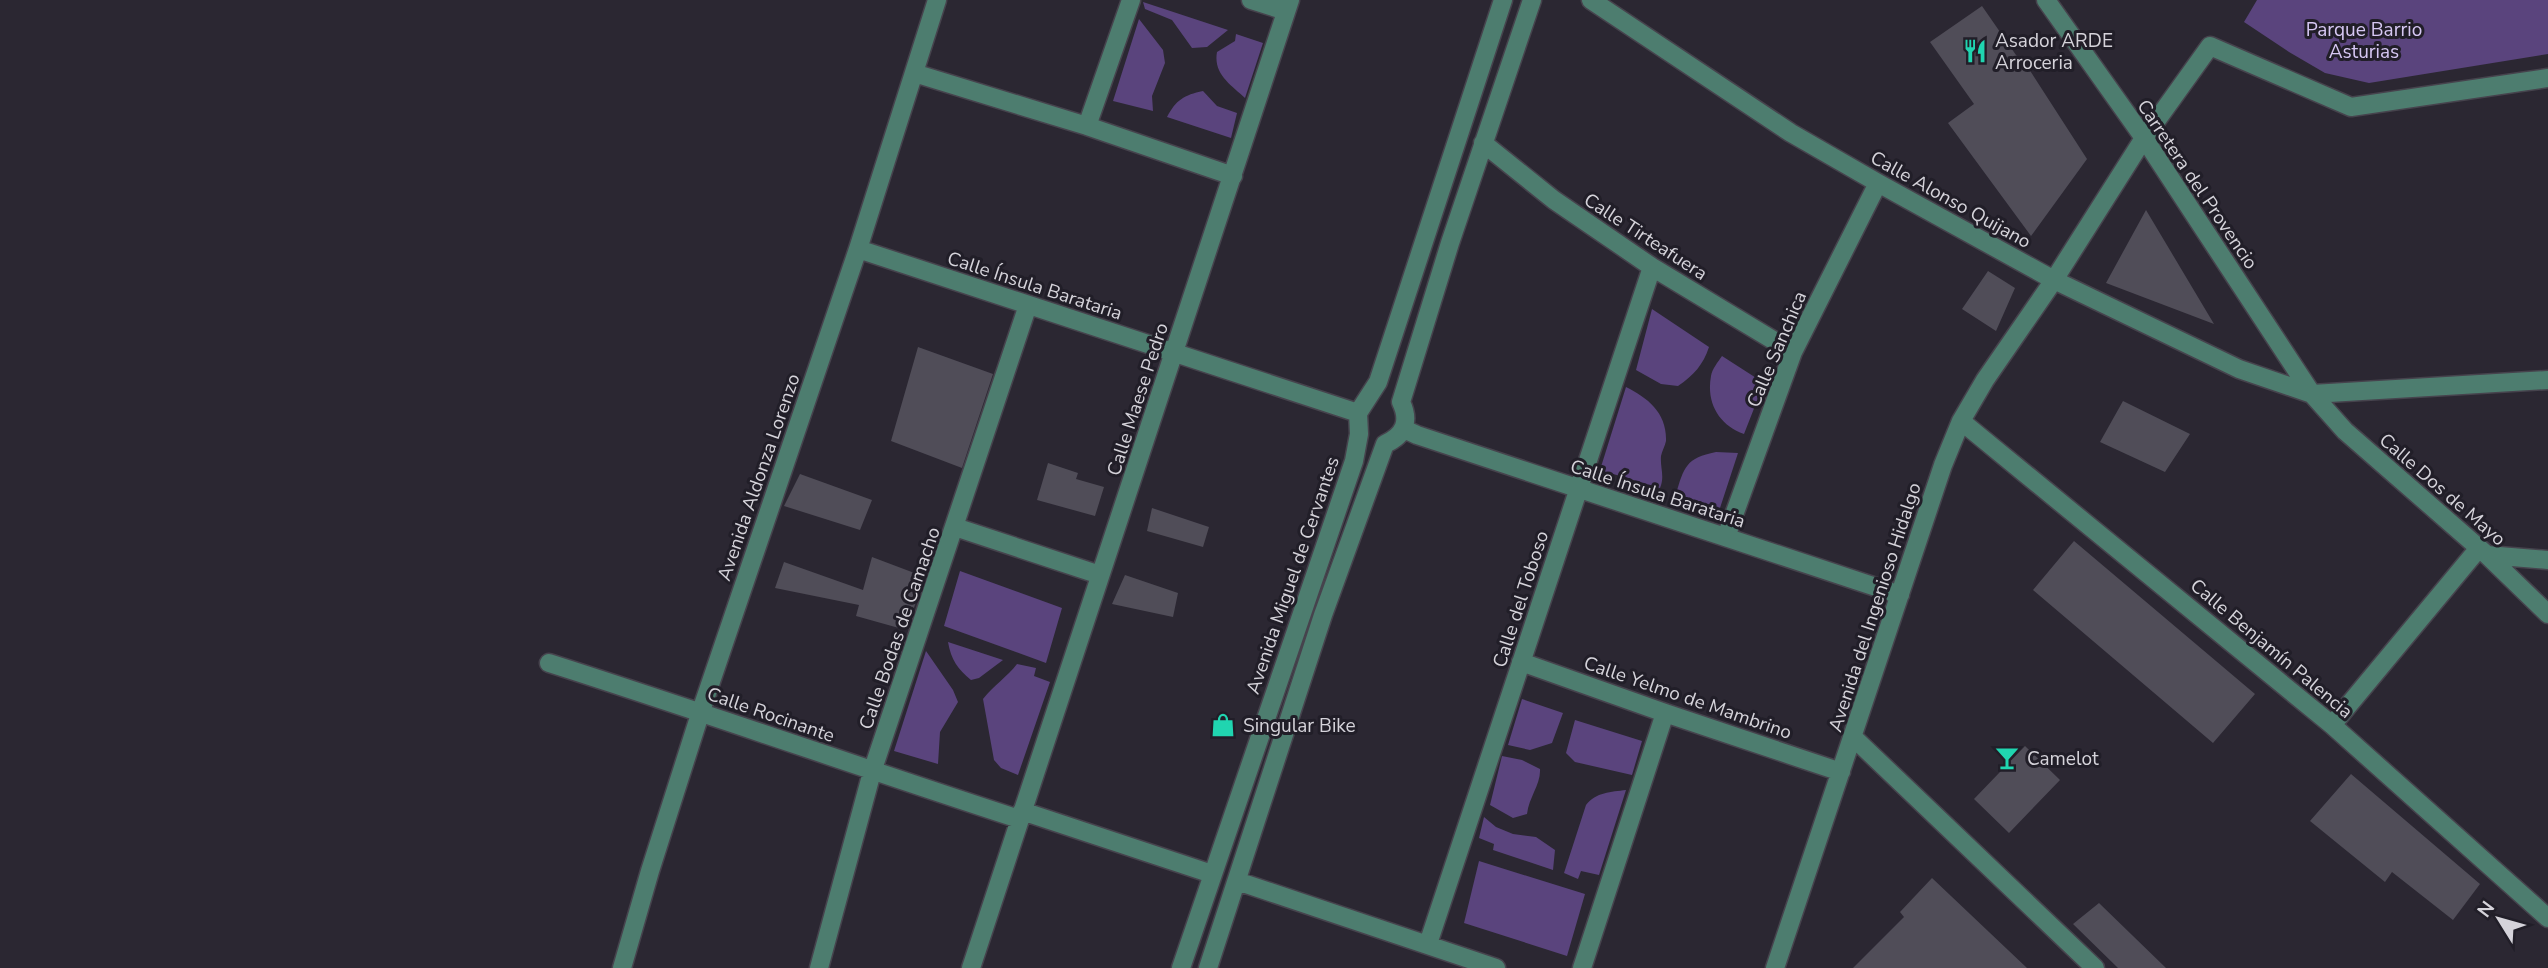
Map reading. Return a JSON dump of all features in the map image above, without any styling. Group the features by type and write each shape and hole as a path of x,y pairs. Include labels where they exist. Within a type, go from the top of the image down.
{"street":[{"name":"Avenida Aldonza Lorenzo","path":"622,968 646,881 701,711 858,249 937,0"},
{"path":"1087,126 1131,0"},
{"path":"1251,0 1288,6"},
{"name":"Avenida Miguel de Cervantes","path":"1181,968 1354,461 1363,406 1378,382 1503,0"},
{"path":"1359,434 1372,442 1385,444 1398,438 1404,429 1406,414 1401,402 1450,243 1532,0"},
{"name":"Calle Alonso Quijano","path":"1591,0 1791,133 2054,280 2239,369 2312,394"},
{"name":"Carretera del Provencio","path":"2046,0 2144,138 2312,394"},
{"name":"Calle Maese Pedro","path":"971,968 1288,6"},
{"name":"Avenida del Ingenioso Hidalgo","path":"1775,968 1943,465 1961,421 1985,380 2054,280 2144,138 2210,46 2351,107 2548,78"},
{"path":"914,73 1087,126 1233,176"},
{"name":"Calle Tirteafuera","path":"1483,144 1554,200 1652,267 1793,352"},
{"name":"Calle Sanchica","path":"1726,537 1793,352 1878,183"},
{"name":"Calle Ínsula Barataria","path":"858,249 1174,353 1363,406"},
{"name":"Calle del Toboso","path":"1428,944 1652,267"},
{"name":"Calle Bodas de Camacho","path":"819,968 872,772 1028,305"},
{"path":"2312,394 2548,380"},
{"name":"Calle Dos de Mayo","path":"2312,394 2345,431 2483,551 2548,614"},
{"path":"1363,406 1380,395 1401,402"},
{"name":"Calle Benjamín Palencia","path":"1961,421 2332,724 2548,918"},
{"name":"Calle Ínsula Barataria","path":"1404,429 1578,490 1900,595"},
{"path":"1208,968 1323,615 1385,444"},
{"path":"955,527 1100,575"},
{"path":"2332,724 2483,551 2548,560"},
{"name":"Calle Yelmo de Mambrino","path":"1521,662 1841,772"},
{"name":"Calle Rocinante","path":"549,663 701,711 872,772 1212,874"},
{"path":"1582,968 1665,713"},
{"path":"1853,737 2095,968"},
{"path":"1237,881 1496,968"}],"green space":[{"name":"Parque Barrio Asturias","path":"2257,0 2548,0 2548,54 2369,83 2325,73 2244,22"},
{"path":"1143,2 1228,30 1207,47 1192,48 1172,20 1145,9"},
{"path":"1139,19 1163,50 1165,63 1152,96 1153,111 1113,101"},
{"path":"1236,34 1263,43 1245,98 1220,73 1216,60 1217,52 1235,41"},
{"path":"1203,91 1217,106 1237,113 1231,138 1167,117 1181,99"},
{"path":"1652,309 1709,347 1697,369 1678,386 1661,384 1636,370"},
{"path":"1722,356 1764,383 1744,434 1721,419 1713,404 1711,376"},
{"path":"1626,387 1649,402 1663,422 1666,441 1661,456 1660,488 1600,470"},
{"path":"1716,452 1738,453 1720,508 1676,494 1688,465 1698,457"},
{"path":"960,571 1062,608 1046,663 944,626"},
{"path":"948,642 1003,660 979,678 971,680 956,664"},
{"path":"926,651 953,690 958,702 940,732 938,764 894,751"},
{"path":"1017,664 1036,668 1034,676 1050,682 1018,775 1001,768 994,760 983,699"},
{"path":"1522,699 1563,713 1552,743 1530,750 1508,745"},
{"path":"1575,720 1642,741 1632,775 1575,762 1566,753"},
{"path":"1502,756 1522,760 1540,769 1527,814 1513,818 1490,805"},
{"path":"1626,790 1599,875 1581,871 1578,879 1564,873 1586,805 1599,795"},
{"path":"1484,817 1496,827 1513,834 1536,837 1555,850 1553,870 1493,850 1494,844 1479,838"},
{"path":"1479,861 1585,894 1567,956 1464,923"}],"building":[{"path":"1982,6 2025,68 2027,66 2087,159 2031,236 1948,123 1974,104 1930,42"},
{"path":"2146,210 2214,324 2106,283"},
{"path":"1988,271 2015,288 1996,331 1962,309"},
{"path":"918,347 993,374 962,468 891,441"},
{"path":"2123,401 2190,434 2165,472 2100,442"},
{"path":"1048,463 1078,473 1076,479 1104,487 1095,516 1037,500"},
{"path":"800,474 872,500 860,530 784,506"},
{"path":"1152,508 1209,527 1203,547 1147,531"},
{"path":"2074,541 2255,694 2213,743 2033,590"},
{"path":"872,557 925,577 906,630 856,616 859,605 775,588 784,562 863,590"},
{"path":"1125,575 1178,593 1173,617 1112,604"},
{"path":"2025,746 2060,780 2009,833 1974,799"},
{"path":"2351,774 2480,884 2453,920 2392,872 2385,882 2310,821"},
{"path":"1932,878 2027,968 1853,968 1904,917 1900,912"},
{"path":"2099,903 2166,968 2118,968 2073,924"}],"place":[{"name":"Asador ARDE Arroceria","path":"1975,51"},
{"name":"Singular Bike","path":"1223,725"},
{"name":"Camelot","path":"2007,758"}]}
